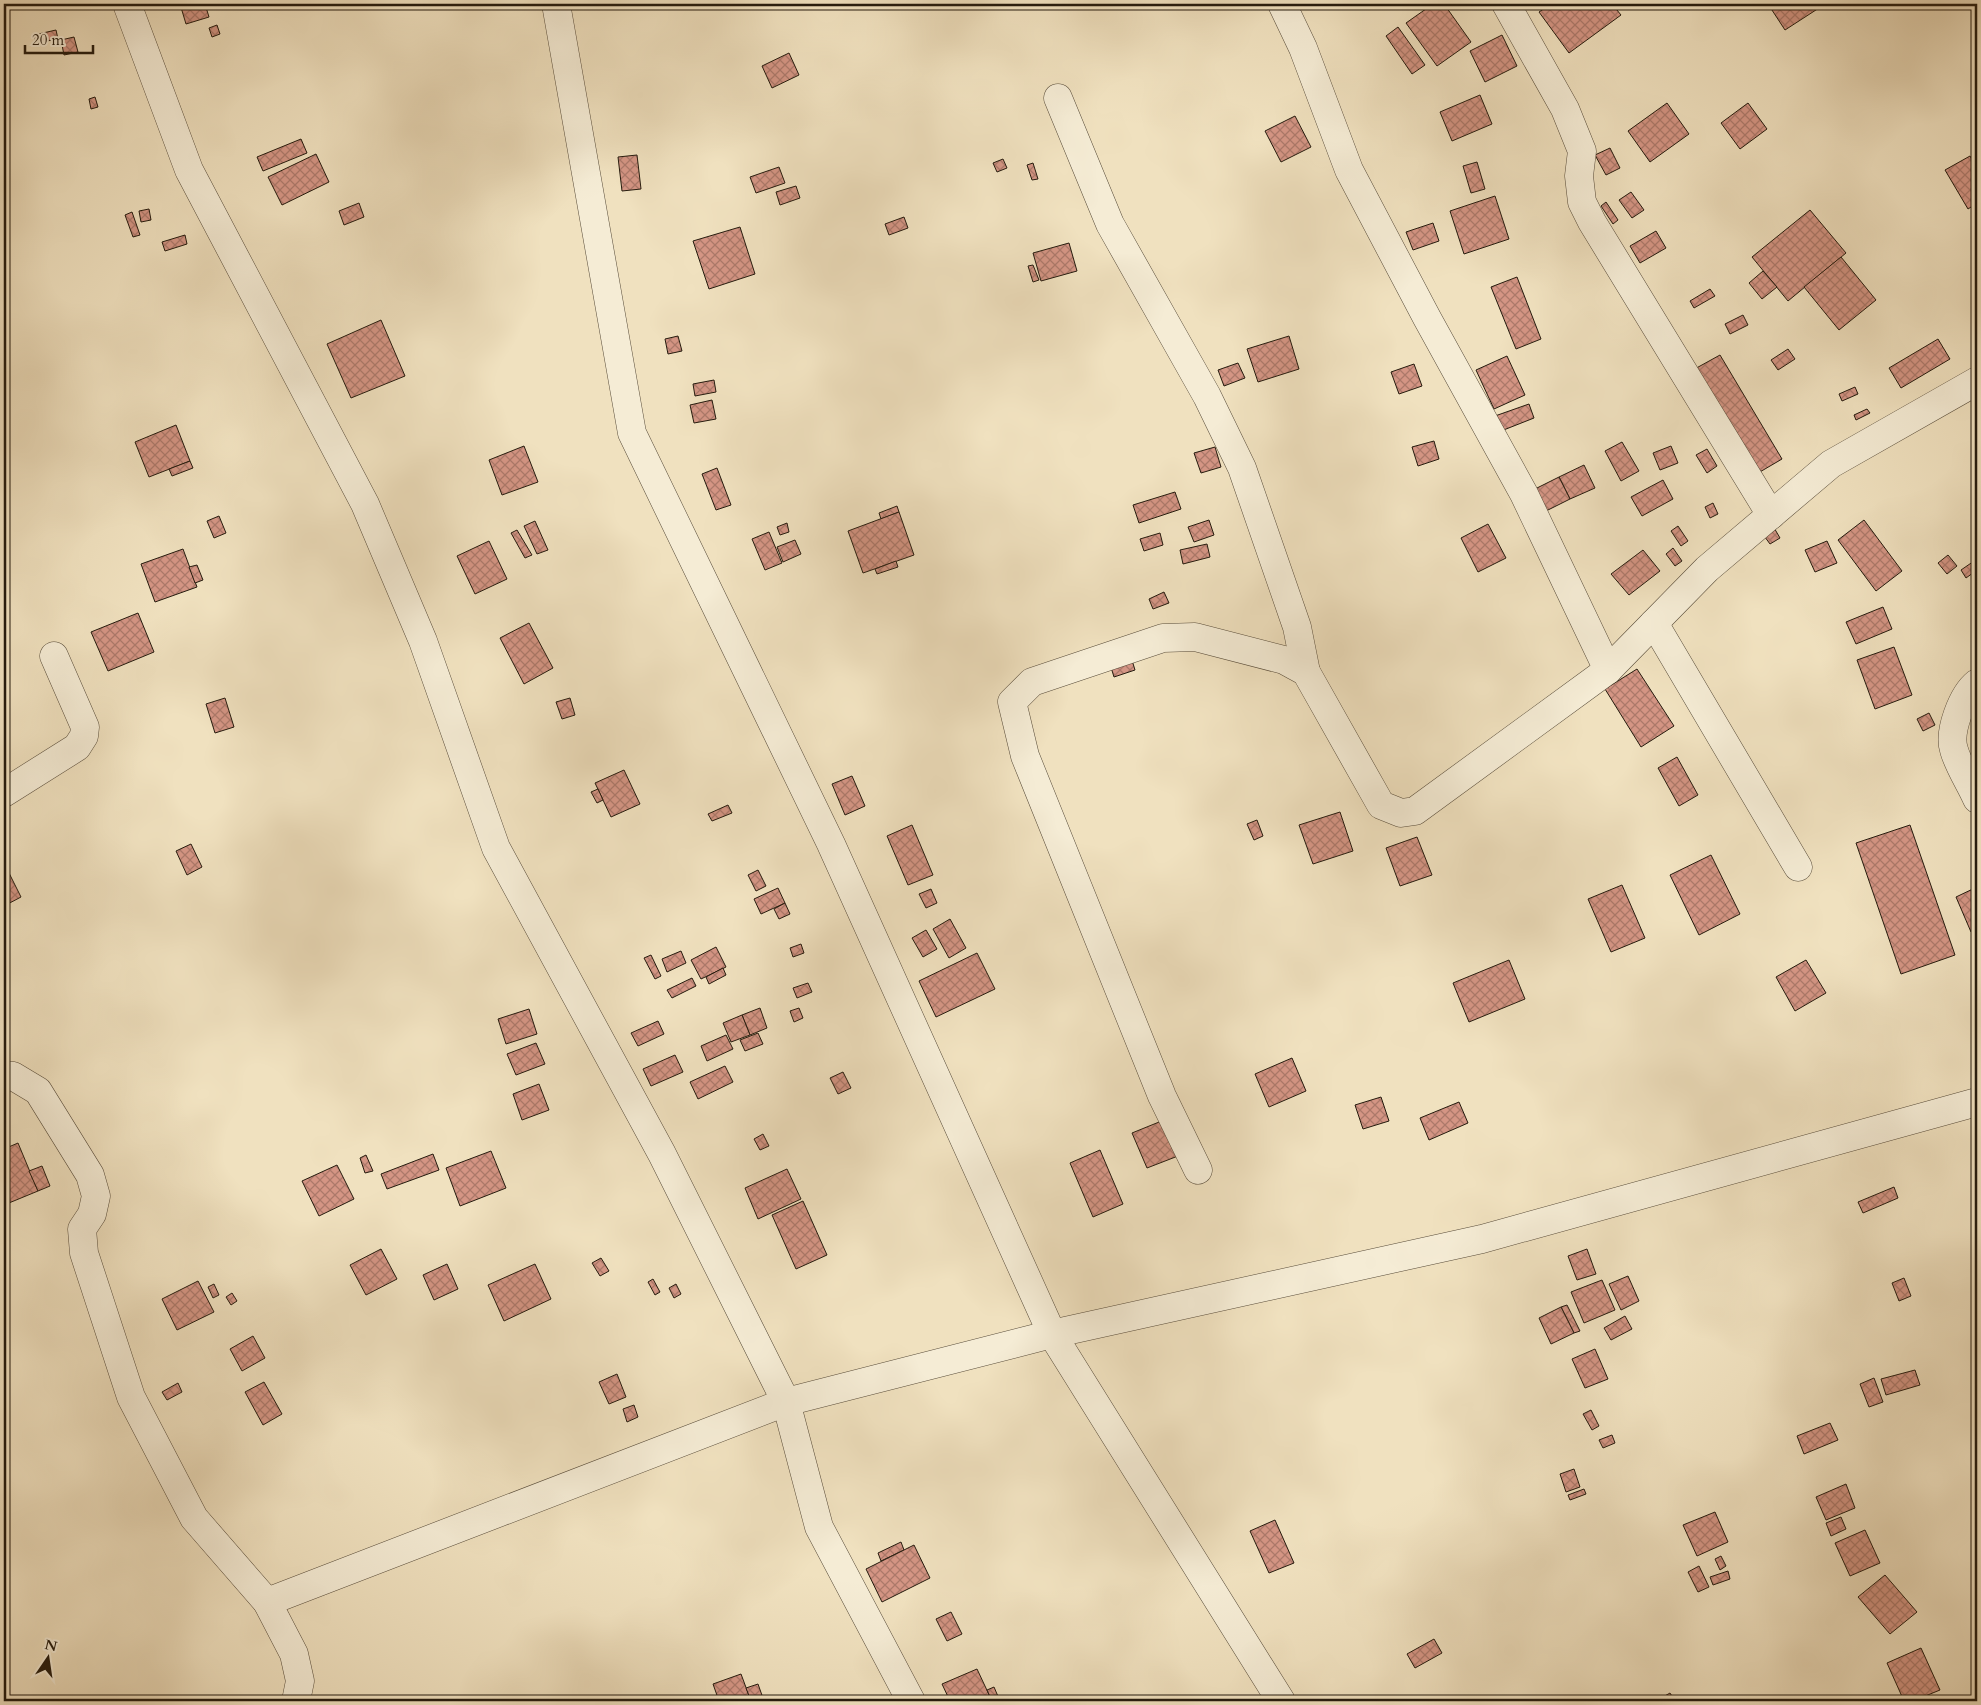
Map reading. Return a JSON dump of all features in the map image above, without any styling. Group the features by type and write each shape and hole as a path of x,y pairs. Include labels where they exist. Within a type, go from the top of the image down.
{"street":[{"path":"127,4 189,170 365,504 423,641 496,848 662,1154 786,1402 819,1528 911,1701"},
{"path":"556,4 632,434 831,844 1052,1334 1281,1701"},
{"path":"1282,4 1303,48 1349,170 1427,318 1524,494 1608,670"},
{"path":"1506,4 1565,109 1582,151 1579,176 1582,202 1592,222 1770,515"},
{"path":"1058,98 1110,224 1207,396 1242,468 1297,627 1306,672 1381,805 1401,813 1415,811 1608,670 1706,569 1831,464 1977,380"},
{"path":"1654,623 1798,867"},
{"path":"1198,1170 1162,1096 1029,765 1012,702 1032,682 1163,638 1195,637 1284,660 1306,672"},
{"path":"4,793 77,747 84,736 85,727 54,656"},
{"path":"1977,683 1963,702 1954,724 1953,749 1977,799"},
{"path":"4,1075 13,1076 38,1091 90,1175 96,1196 92,1214 82,1229 84,1253 131,1397 194,1518 267,1602 294,1654 300,1681 296,1701"},
{"path":"267,1602 786,1402 1052,1334 1482,1239 1977,1102"}],"building":[{"path":"180,4 205,4 209,17 186,24"},
{"path":"1433,4 1444,4 1471,42 1437,66 1406,23"},
{"path":"1551,4 1612,4 1621,15 1569,53 1539,12"},
{"path":"1768,4 1817,4 1819,8 1785,30"},
{"path":"217,25 220,34 212,37 209,28"},
{"path":"1398,27 1425,65 1412,74 1386,36"},
{"path":"56,30 58,39 36,43 34,35"},
{"path":"1502,35 1517,66 1485,82 1470,51"},
{"path":"74,37 78,52 64,55 61,40"},
{"path":"789,53 799,75 772,88 762,66"},
{"path":"1480,95 1492,124 1452,141 1440,112"},
{"path":"95,97 98,107 91,109 89,99"},
{"path":"1667,103 1689,134 1650,162 1628,131"},
{"path":"1748,103 1767,129 1740,149 1721,123"},
{"path":"1295,116 1311,147 1281,162 1265,131"},
{"path":"301,139 307,153 263,171 257,157"},
{"path":"1610,148 1620,168 1606,175 1595,155"},
{"path":"316,154 329,182 282,205 268,177"},
{"path":"637,155 641,189 622,191 618,157"},
{"path":"1970,156 1977,169 1977,203 1968,209 1945,170"},
{"path":"1003,159 1007,168 997,172 993,163"},
{"path":"1477,162 1485,189 1471,193 1463,166"},
{"path":"1033,163 1038,179 1032,180 1027,165"},
{"path":"779,167 785,183 756,193 750,177"},
{"path":"796,186 800,198 780,205 776,192"},
{"path":"1631,192 1644,210 1632,218 1619,200"},
{"path":"1495,196 1509,239 1464,254 1450,211"},
{"path":"1606,202 1618,220 1613,224 1601,206"},
{"path":"359,203 364,217 344,225 339,211"},
{"path":"149,209 151,220 141,222 139,211"},
{"path":"1810,210 1846,253 1788,301 1752,257"},
{"path":"132,212 140,235 133,237 125,215"},
{"path":"904,217 908,228 889,235 885,224"},
{"path":"1433,223 1439,241 1413,250 1406,232"},
{"path":"740,227 755,274 709,289 693,241"},
{"path":"1656,231 1666,248 1640,263 1630,246"},
{"path":"185,235 187,244 165,251 162,242"},
{"path":"1069,243 1077,271 1041,281 1033,253"},
{"path":"1841,257 1876,300 1839,330 1804,287"},
{"path":"1033,265 1039,280 1033,282 1028,266"},
{"path":"1763,271 1777,287 1762,299 1749,283"},
{"path":"1517,277 1541,339 1516,349 1491,287"},
{"path":"1710,289 1715,296 1694,308 1690,301"},
{"path":"1743,315 1748,325 1730,334 1725,324"},
{"path":"381,320 405,376 351,398 327,344"},
{"path":"678,336 682,351 668,354 665,339"},
{"path":"1289,336 1299,369 1258,382 1247,349"},
{"path":"1938,339 1950,359 1901,388 1889,368"},
{"path":"1788,349 1795,359 1778,370 1771,360"},
{"path":"1720,355 1782,459 1753,476 1691,371"},
{"path":"1507,356 1525,395 1494,409 1476,370"},
{"path":"1238,363 1245,378 1224,386 1218,370"},
{"path":"1414,364 1422,386 1399,394 1391,372"},
{"path":"714,380 716,392 695,396 693,384"},
{"path":"1855,387 1858,394 1842,401 1839,394"},
{"path":"712,400 716,419 694,423 690,405"},
{"path":"1529,404 1534,418 1501,431 1495,416"},
{"path":"1867,409 1870,413 1856,420 1854,415"},
{"path":"176,425 190,461 149,477 135,442"},
{"path":"1434,441 1439,459 1418,466 1412,447"},
{"path":"1622,442 1639,471 1621,481 1605,451"},
{"path":"524,446 538,482 502,495 489,460"},
{"path":"1671,446 1678,463 1660,470 1653,453"},
{"path":"1215,447 1221,467 1201,473 1194,453"},
{"path":"1707,449 1717,466 1707,473 1696,455"},
{"path":"190,461 193,468 172,476 169,469"},
{"path":"1584,465 1595,488 1570,499 1559,477"},
{"path":"717,468 731,505 716,510 702,474"},
{"path":"1559,477 1570,499 1546,511 1535,489"},
{"path":"1663,480 1673,499 1642,516 1631,497"},
{"path":"1175,492 1181,509 1139,523 1133,505"},
{"path":"1713,503 1718,514 1710,518 1705,507"},
{"path":"897,506 899,512 881,519 879,513"},
{"path":"899,512 914,555 863,573 848,531"},
{"path":"219,516 226,533 214,538 207,521"},
{"path":"1209,520 1214,535 1194,542 1188,527"},
{"path":"1864,520 1902,571 1876,591 1838,540"},
{"path":"535,521 548,550 537,554 524,526"},
{"path":"787,523 789,532 780,535 777,527"},
{"path":"1488,524 1506,558 1478,572 1461,538"},
{"path":"1678,526 1688,541 1681,546 1671,531"},
{"path":"1773,526 1780,538 1770,544 1762,533"},
{"path":"517,530 532,555 525,558 511,533"},
{"path":"769,532 782,563 765,570 752,539"},
{"path":"1160,533 1163,545 1144,551 1140,539"},
{"path":"795,540 801,554 783,562 777,547"},
{"path":"489,541 507,579 475,594 457,556"},
{"path":"1827,541 1837,563 1815,572 1805,550"},
{"path":"1207,544 1210,557 1183,564 1180,550"},
{"path":"1673,548 1682,561 1675,566 1666,554"},
{"path":"183,549 197,587 155,602 141,564"},
{"path":"1643,550 1660,571 1629,595 1611,574"},
{"path":"1948,555 1957,566 1947,574 1938,563"},
{"path":"1977,559 1977,570 1966,578 1961,570"},
{"path":"896,561 898,567 877,574 875,569"},
{"path":"197,565 203,580 195,583 189,567"},
{"path":"1164,592 1169,603 1153,609 1149,599"},
{"path":"1883,607 1892,629 1856,644 1846,622"},
{"path":"138,613 154,652 108,671 91,632"},
{"path":"529,623 553,668 524,684 500,638"},
{"path":"1894,647 1912,695 1875,709 1857,660"},
{"path":"1131,657 1135,670 1114,677 1110,664"},
{"path":"1637,669 1674,726 1641,747 1605,689"},
{"path":"225,698 234,727 215,733 206,704"},
{"path":"570,698 575,715 562,719 556,702"},
{"path":"1929,713 1935,725 1923,731 1917,719"},
{"path":"1677,757 1698,795 1679,806 1658,768"},
{"path":"624,770 640,804 611,817 595,783"},
{"path":"852,776 865,806 845,815 832,784"},
{"path":"598,789 603,800 597,803 591,792"},
{"path":"728,805 732,813 712,821 708,814"},
{"path":"1340,812 1353,851 1313,864 1299,825"},
{"path":"1257,820 1263,836 1254,840 1247,824"},
{"path":"912,825 933,875 908,885 887,836"},
{"path":"1910,825 1955,955 1901,974 1856,843"},
{"path":"1417,837 1432,875 1400,886 1386,848"},
{"path":"191,844 202,867 187,875 176,851"},
{"path":"1711,855 1740,914 1699,935 1670,875"},
{"path":"4,863 21,897 4,906"},
{"path":"758,870 766,886 756,891 748,875"},
{"path":"1622,885 1645,938 1611,952 1588,899"},
{"path":"1977,887 1977,929 1971,932 1956,897"},
{"path":"778,888 785,903 761,914 754,899"},
{"path":"931,889 937,903 926,908 919,894"},
{"path":"785,903 790,914 779,919 774,909"},
{"path":"950,919 966,948 949,958 933,929"},
{"path":"926,930 937,949 923,957 912,938"},
{"path":"801,944 804,953 793,957 790,948"},
{"path":"716,947 726,967 701,979 691,960"},
{"path":"681,951 686,963 667,972 662,959"},
{"path":"977,953 995,989 936,1017 919,981"},
{"path":"651,955 661,976 655,979 644,958"},
{"path":"1509,960 1525,999 1469,1022 1453,983"},
{"path":"1806,960 1826,993 1795,1011 1776,977"},
{"path":"723,968 726,975 709,984 706,977"},
{"path":"692,978 696,986 672,998 667,990"},
{"path":"808,983 812,992 797,998 793,988"},
{"path":"760,1008 767,1028 750,1035 742,1015"},
{"path":"799,1008 803,1018 794,1022 790,1011"},
{"path":"529,1009 537,1034 506,1044 498,1019"},
{"path":"742,1015 750,1035 731,1042 723,1023"},
{"path":"658,1021 664,1034 638,1046 631,1033"},
{"path":"758,1033 763,1044 745,1051 740,1040"},
{"path":"726,1035 733,1049 707,1061 701,1046"},
{"path":"536,1043 545,1064 516,1075 507,1054"},
{"path":"675,1055 683,1072 651,1086 643,1069"},
{"path":"1292,1058 1306,1091 1269,1107 1255,1074"},
{"path":"725,1066 733,1082 698,1099 690,1082"},
{"path":"843,1072 851,1088 838,1094 830,1078"},
{"path":"539,1084 549,1110 522,1120 513,1094"},
{"path":"1381,1097 1389,1121 1363,1129 1355,1105"},
{"path":"1459,1102 1468,1123 1429,1140 1420,1118"},
{"path":"1164,1120 1178,1156 1147,1168 1132,1133"},
{"path":"763,1134 769,1146 760,1150 754,1139"},
{"path":"18,1143 38,1191 4,1205 4,1149"},
{"path":"1100,1150 1123,1204 1093,1217 1070,1163"},
{"path":"491,1151 506,1188 460,1206 446,1168"},
{"path":"433,1154 439,1170 387,1189 381,1174"},
{"path":"366,1155 373,1171 365,1173 360,1158"},
{"path":"337,1165 354,1199 319,1216 302,1181"},
{"path":"42,1166 50,1186 38,1191 29,1171"},
{"path":"787,1169 801,1199 758,1219 745,1188"},
{"path":"1894,1187 1898,1198 1863,1213 1858,1202"},
{"path":"803,1201 827,1255 796,1269 772,1215"},
{"path":"381,1249 397,1279 366,1295 350,1265"},
{"path":"1587,1249 1596,1274 1577,1280 1568,1256"},
{"path":"601,1258 609,1271 600,1276 592,1263"},
{"path":"447,1264 458,1289 434,1300 423,1275"},
{"path":"535,1264 551,1299 504,1321 488,1285"},
{"path":"1628,1276 1639,1301 1621,1310 1609,1284"},
{"path":"1904,1278 1911,1296 1899,1301 1892,1283"},
{"path":"653,1279 660,1292 655,1295 648,1282"},
{"path":"1602,1280 1615,1310 1584,1323 1571,1292"},
{"path":"198,1281 214,1312 177,1330 162,1299"},
{"path":"214,1284 219,1295 213,1298 208,1287"},
{"path":"676,1284 681,1294 674,1298 669,1288"},
{"path":"232,1293 237,1301 231,1305 226,1297"},
{"path":"1567,1305 1580,1331 1574,1333 1561,1307"},
{"path":"1561,1307 1574,1333 1551,1344 1539,1318"},
{"path":"1625,1316 1632,1329 1611,1340 1604,1328"},
{"path":"253,1336 265,1358 242,1371 230,1349"},
{"path":"1595,1349 1608,1379 1585,1388 1572,1359"},
{"path":"1915,1370 1920,1385 1886,1395 1881,1379"},
{"path":"617,1374 626,1397 609,1404 599,1382"},
{"path":"1874,1378 1883,1402 1869,1407 1860,1384"},
{"path":"264,1382 282,1414 263,1425 245,1392"},
{"path":"178,1383 182,1392 167,1400 162,1392"},
{"path":"634,1405 638,1417 627,1422 623,1409"},
{"path":"1591,1410 1599,1426 1592,1430 1583,1414"},
{"path":"1830,1423 1838,1440 1804,1454 1797,1436"},
{"path":"1612,1435 1615,1443 1603,1448 1599,1440"},
{"path":"1574,1469 1580,1487 1566,1492 1560,1474"},
{"path":"1846,1484 1855,1508 1826,1520 1816,1497"},
{"path":"1584,1489 1586,1494 1570,1500 1568,1495"},
{"path":"1715,1512 1728,1542 1697,1556 1683,1525"},
{"path":"1841,1517 1846,1529 1831,1536 1826,1523"},
{"path":"1275,1520 1294,1563 1269,1573 1250,1531"},
{"path":"1865,1530 1880,1563 1850,1576 1835,1543"},
{"path":"901,1542 904,1550 881,1561 878,1553"},
{"path":"914,1545 930,1578 882,1602 866,1569"},
{"path":"1721,1556 1726,1566 1720,1570 1715,1559"},
{"path":"1699,1566 1709,1587 1698,1592 1688,1572"},
{"path":"1728,1571 1730,1579 1713,1585 1710,1577"},
{"path":"1885,1575 1917,1612 1890,1634 1858,1597"},
{"path":"951,1612 962,1634 947,1641 936,1619"},
{"path":"1434,1639 1442,1653 1415,1668 1407,1654"},
{"path":"1921,1648 1940,1690 1913,1701 1904,1701 1887,1663"},
{"path":"977,1669 992,1701 950,1701 942,1684"},
{"path":"741,1674 751,1701 719,1701 713,1684"},
{"path":"758,1684 764,1701 751,1701 746,1688"},
{"path":"994,1687 1000,1701 992,1701 987,1690"},
{"path":"1670,1693 1675,1701 1656,1701"}]}
